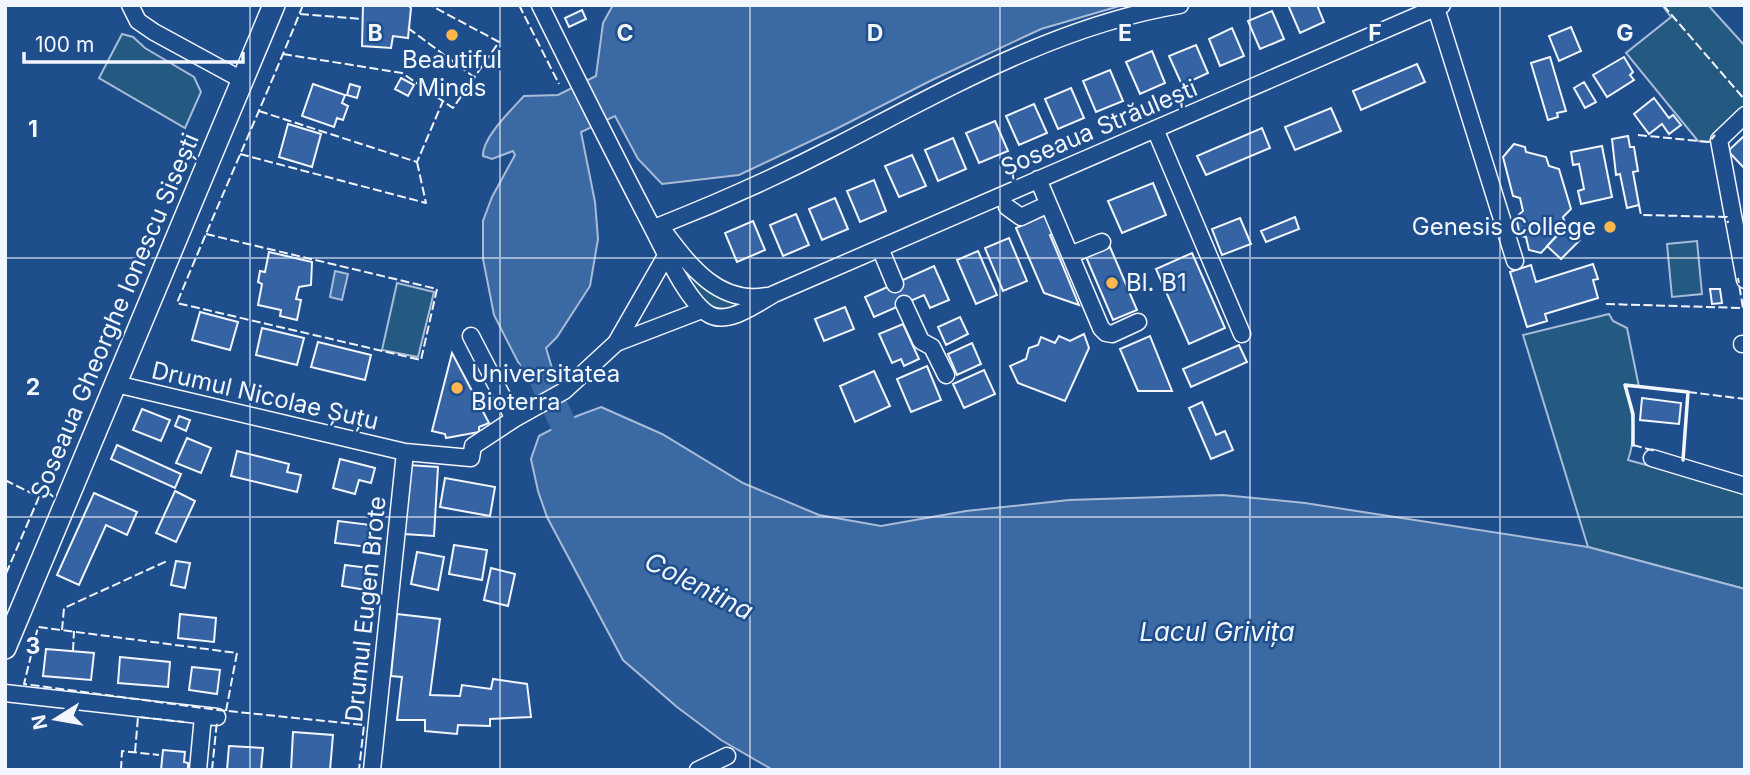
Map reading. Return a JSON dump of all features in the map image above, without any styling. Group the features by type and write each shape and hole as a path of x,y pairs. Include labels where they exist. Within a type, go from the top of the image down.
{"main road":[{"name":"Șoseaua Gheorghe Ionescu Sisești","path":"5,648 10,622 116,384 274,5"}],"street":[{"path":"130,5 138,21 154,32 242,80"},
{"path":"660,226 746,190 954,85 1028,51 1111,20 1180,5"},
{"path":"1439,6 1515,261"},
{"name":"Șoseaua Străulești","path":"702,310 712,317 729,317 774,294 1439,6"},
{"path":"546,7 610,147 667,254 702,310 616,344"},
{"path":"1745,115 1719,140 1739,213 1745,279"},
{"path":"1155,129 1242,334"},
{"path":"1038,179 1101,328 1112,334 1139,322"},
{"path":"635,194 700,276 718,288 745,297 774,294"},
{"path":"1007,207 1021,217 1041,208"},
{"path":"1070,255 1102,242"},
{"path":"880,248 895,284"},
{"path":"471,336 514,419 564,391 616,344 667,254"},
{"path":"904,304 921,341 932,347 946,375"},
{"name":"Drumul Nicolae Șuțu","path":"116,384 405,452 471,458 473,446 514,419"},
{"name":"Drumul Eugen Brote","path":"372,770 405,452"},
{"path":"1652,458 1745,486"},
{"path":"5,693 210,717 198,770"},
{"path":"698,770 727,756"}],"shaded area":[{"path":"1662,5 1708,5 1745,46 1745,106 1709,142 1698,141 1626,53 1671,17"},
{"path":"122,34 133,37 145,48 194,77 201,92 185,128 99,78"},
{"path":"1697,241 1702,294 1672,297 1667,244"},
{"path":"692,274 739,303 722,309 708,304 687,279"},
{"path":"397,283 434,292 418,357 382,350"},
{"path":"1609,314 1613,321 1627,328 1639,387 1625,386 1633,423 1628,460 1745,492 1745,589 1588,547 1523,335"}],"water":[{"path":"613,5 1123,5 1041,29 739,175 662,184 638,159 615,116 581,132 595,202 598,239 590,286 557,337 546,348 555,378 538,383 518,362 494,315 483,259 483,221 492,197 515,155 513,151 492,159 483,156 484,149 499,124 524,96 558,95 596,76 603,23"},
{"path":"335,271 348,274 342,300 330,297"},
{"name":"Lacul Grivița","path":"601,407 662,434 743,483 819,515 881,526 966,511 1069,500 1223,495 1305,503 1588,547 1745,589 1745,770 773,770 721,740 677,707 623,660 547,517 531,459 539,436"}],"building":[{"path":"363,5 408,5 411,8 408,38 393,36 391,48 362,46"},
{"path":"1288,5 1317,5 1324,22 1300,33"},
{"path":"582,10 586,19 569,27 565,18"},
{"path":"1272,11 1284,39 1260,49 1248,21"},
{"path":"1571,27 1581,51 1559,61 1549,36"},
{"path":"1232,28 1244,56 1220,66 1209,39"},
{"path":"1196,45 1208,73 1182,85 1169,56"},
{"path":"1152,51 1165,83 1140,94 1126,62"},
{"path":"1550,57 1566,111 1557,113 1558,117 1548,120 1531,63"},
{"path":"1624,57 1633,72 1630,75 1634,80 1607,97 1593,75"},
{"path":"1417,64 1425,82 1361,110 1353,91"},
{"path":"1110,70 1123,101 1096,112 1083,81"},
{"path":"401,78 414,85 408,96 395,89"},
{"path":"1584,82 1596,102 1585,108 1574,88"},
{"path":"313,84 345,95 342,103 348,106 343,120 337,118 334,127 302,116"},
{"path":"350,84 360,87 357,98 347,95"},
{"path":"1071,88 1084,118 1058,129 1045,99"},
{"path":"1654,98 1669,118 1673,115 1681,125 1669,134 1662,124 1649,134 1634,114"},
{"path":"1034,104 1047,133 1019,145 1006,116"},
{"path":"1331,108 1341,131 1295,150 1285,127"},
{"path":"995,121 1008,151 979,163 966,133"},
{"path":"288,124 321,134 312,167 279,157"},
{"path":"1262,128 1270,148 1206,175 1197,156"},
{"path":"1745,135 1745,169 1728,151"},
{"path":"1628,136 1630,147 1634,147 1638,171 1633,172 1639,205 1627,208 1620,174 1616,175 1612,139"},
{"path":"953,138 966,169 938,181 925,150"},
{"path":"1514,144 1525,147 1526,152 1546,157 1549,166 1559,169 1571,209 1563,217 1566,226 1541,253 1529,250 1526,237 1520,236 1516,217 1523,211 1520,198 1513,196 1503,157"},
{"path":"1602,146 1612,197 1581,204 1578,191 1584,189 1579,164 1573,165 1571,152"},
{"path":"912,155 926,186 899,197 885,166"},
{"path":"874,180 886,211 860,222 847,191"},
{"path":"1153,183 1166,215 1122,233 1108,201"},
{"path":"835,198 848,229 822,240 809,209"},
{"path":"1050,213 1058,232 1050,235 1079,305 1044,293 1016,228"},
{"path":"796,214 809,245 783,256 770,225"},
{"path":"1295,217 1299,229 1266,242 1261,231"},
{"path":"1240,218 1251,244 1222,255 1212,229"},
{"path":"753,221 765,250 737,262 725,233"},
{"path":"1566,226 1580,240 1561,259 1547,246"},
{"path":"1009,238 1027,281 1003,291 985,248"},
{"name":"Bl. B1","path":"1110,247 1137,310 1113,320 1086,257"},
{"path":"978,251 997,295 976,304 957,260"},
{"path":"269,252 312,262 311,285 299,287 296,299 301,300 297,320 280,316 281,310 258,305 262,284 258,282 260,271 265,272"},
{"path":"1192,253 1225,328 1189,344 1156,269"},
{"path":"1593,264 1598,279 1593,280 1598,298 1545,314 1547,321 1527,327 1510,272 1531,265 1536,282"},
{"path":"934,266 949,300 930,308 924,295 874,317 865,297"},
{"path":"1710,289 1720,289 1722,303 1712,304"},
{"path":"845,307 854,329 824,341 815,319"},
{"path":"200,312 238,322 230,350 192,340"},
{"path":"960,317 968,334 946,345 938,327"},
{"path":"903,324 919,359 904,366 901,359 892,363 879,334"},
{"path":"262,328 304,338 297,365 256,355"},
{"path":"1084,334 1089,348 1065,401 1018,383 1010,366 1026,359 1029,348 1038,345 1041,337 1055,343 1059,336 1070,341"},
{"path":"1150,336 1172,391 1138,391 1120,349"},
{"path":"318,342 371,355 365,380 311,367"},
{"path":"972,343 981,364 957,375 948,354"},
{"path":"1239,345 1247,362 1191,387 1183,369"},
{"name":"Universitatea Bioterra","path":"452,353 489,423 479,427 479,432 446,438 445,434 432,431"},
{"path":"927,366 941,400 911,412 897,379"},
{"path":"984,370 995,394 964,408 953,384"},
{"path":"874,371 890,406 855,422 840,386"},
{"path":"1642,398 1681,403 1679,424 1640,420"},
{"path":"1202,402 1216,435 1225,431 1233,450 1211,459 1189,408"},
{"path":"142,409 170,420 161,441 133,430"},
{"path":"179,416 190,420 186,431 175,426"},
{"path":"187,438 211,448 201,473 176,463"},
{"path":"117,445 181,474 175,488 111,459"},
{"path":"237,451 289,464 287,472 301,475 297,492 231,476"},
{"path":"340,459 375,468 371,483 359,480 355,494 333,488"},
{"path":"408,465 438,467 434,536 404,534"},
{"path":"445,478 495,487 490,516 440,507"},
{"path":"175,491 195,501 176,542 156,533"},
{"path":"94,493 137,512 127,535 106,525 79,585 57,575"},
{"path":"338,521 371,525 368,547 335,543"},
{"path":"454,545 487,550 482,580 449,574"},
{"path":"417,552 444,557 438,590 411,584"},
{"path":"176,561 190,563 185,588 171,585"},
{"path":"345,565 369,568 366,590 342,586"},
{"path":"491,568 515,574 508,606 484,600"},
{"path":"180,614 216,618 214,642 178,638"},
{"path":"397,614 440,619 430,695 460,696 462,685 491,689 493,679 527,684 531,717 490,719 490,726 458,725 457,734 425,731 425,720 397,720 402,677 391,676"},
{"path":"46,649 94,653 91,680 43,676"},
{"path":"120,657 170,662 168,687 118,683"},
{"path":"192,667 220,670 217,694 189,690"},
{"path":"293,732 333,735 330,770 291,770"},
{"path":"229,746 263,748 261,770 227,770"},
{"path":"163,750 185,752 184,762 188,763 188,770 161,770"}],"waterway":[{"name":"Colentina","path":"528,349 577,454"}],"fence":[{"path":"206,234 437,289 421,360 177,303 208,228 303,5"},
{"path":"283,54 402,73 453,108 499,42 430,5"},
{"path":"519,5 559,84"},
{"path":"1663,5 1745,100"},
{"path":"300,14 362,19"},
{"path":"408,28 474,77"},
{"path":"259,111 417,162 443,101"},
{"path":"1638,135 1709,142 1715,135"},
{"path":"240,154 426,203 417,162"},
{"path":"1639,205 1641,215 1727,217 1728,223"},
{"path":"1606,304 1743,308 1738,278"},
{"path":"1688,392 1745,399"},
{"path":"1633,445 1655,451"},
{"path":"5,480 39,497 5,576"},
{"path":"62,630 64,608 167,561"},
{"path":"226,711 237,653 38,627 24,684 218,710 364,725 359,770"},
{"path":"73,651 74,631"},
{"path":"135,752 138,717 184,722"},
{"path":"212,770 217,721"},
{"path":"121,770 122,751 159,755"}],"wall":[{"path":"1633,445 1633,414 1625,385 1688,392 1683,460"}],"place":[{"name":"Beautiful Minds","path":"452,35"},
{"name":"Genesis College","path":"1610,227"},
{"name":"Bl. B1","path":"1112,283"},
{"name":"Universitatea Bioterra","path":"457,388"}]}
